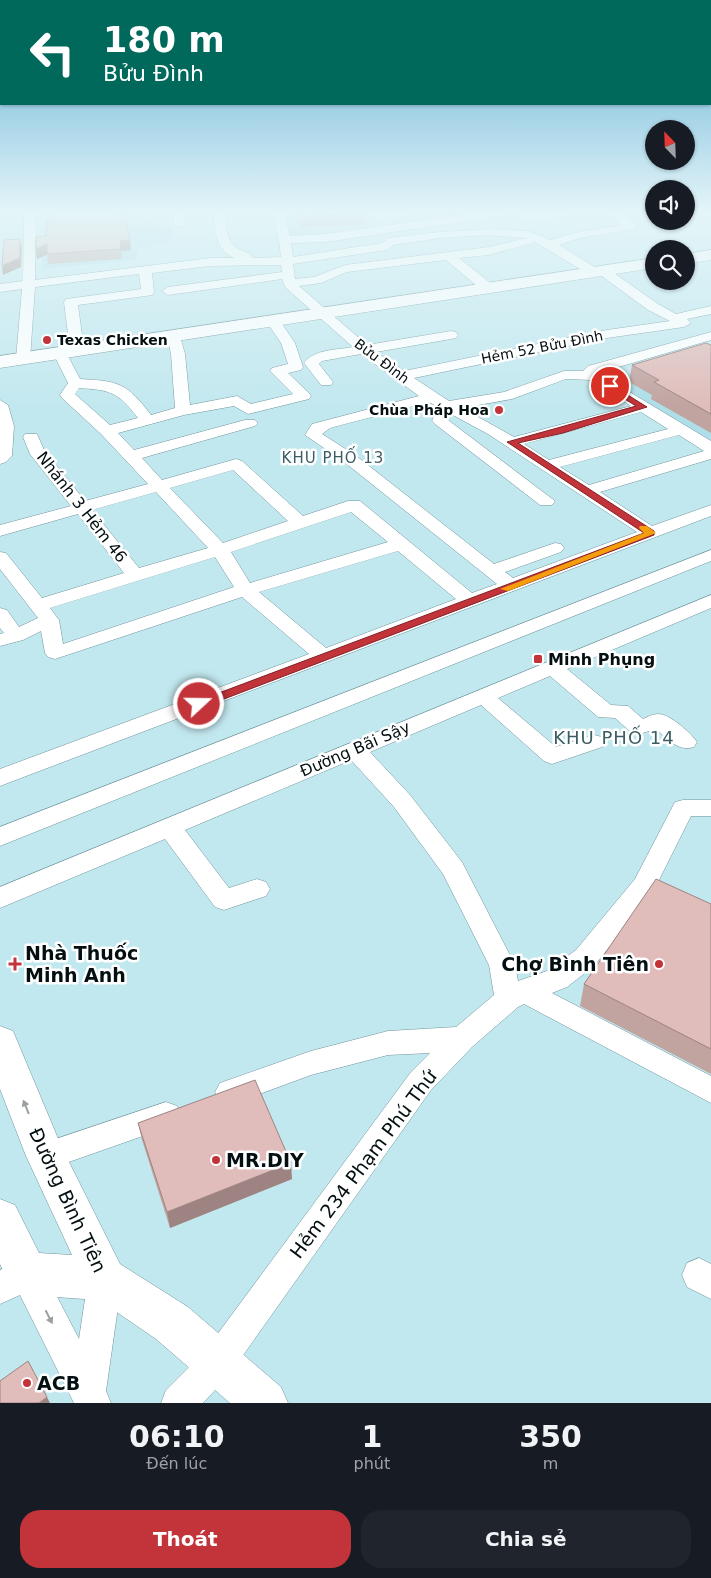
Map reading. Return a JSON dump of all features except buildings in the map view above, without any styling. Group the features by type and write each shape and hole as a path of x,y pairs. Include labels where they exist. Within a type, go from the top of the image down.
{"main road":[{"path":"0,362 574,275"},
{"name":"Đường Bình Tiên","path":"0,1042 46,1156 105,1279"},
{"name":"Đường Bình Tiên","path":"0,1219 14,1280"},
{"path":"14,1280 105,1279 172,1323 265,1403"}],"street":[{"path":"24,359 29,275"},
{"path":"0,288 100,275"},
{"path":"77,350 71,302 148,292 146,275"},
{"path":"288,275 288,280"},
{"path":"168,291 288,280 317,280 329,275"},
{"path":"472,275 488,288"},
{"path":"603,275 653,307 711,337"},
{"name":"Bửu Đình","path":"288,280 321,313 365,350 430,397 511,442 651,533"},
{"name":"Hẻm 52 Bửu Đình","path":"402,376 678,320 711,310"},
{"path":"107,430 184,411 238,401 248,409 304,396 277,371 296,367 288,343 274,321"},
{"path":"326,382 311,363 318,357 451,334"},
{"path":"174,336 178,354 184,411"},
{"path":"587,375 592,369 711,337"},
{"path":"60,353 75,383"},
{"path":"546,501 440,421 446,406 507,396 564,375 594,376 711,448"},
{"path":"75,383 113,385 124,392 153,420 182,442 210,470"},
{"path":"75,383 68,395 107,430 220,550 245,590 325,657"},
{"path":"430,397 324,425 318,427 313,435 349,458 511,586"},
{"path":"0,405 6,426 2,457"},
{"path":"511,442 560,431 643,407"},
{"path":"130,456 250,423"},
{"path":"547,465 681,430"},
{"name":"Nhánh 3 Hẻm 46","path":"31,437 36,451 135,575"},
{"path":"587,491 711,454"},
{"path":"0,531 236,464 300,523"},
{"path":"0,614 8,638 43,612 135,575 220,550 354,505 471,602"},
{"path":"0,778 711,510"},
{"path":"0,557 43,612 55,652 245,590 402,544"},
{"path":"491,571 555,548"},
{"path":"0,837 711,555"},
{"name":"Đường Bãi Sậy","path":"0,898 552,667 708,605"},
{"path":"552,667 606,712 620,710 639,727 659,721 686,742"},
{"path":"483,696 552,756 594,742"},
{"path":"355,750 402,801 453,869 502,964 515,995 711,1090"},
{"name":"Hẻm 234 Phạm Phú Thứ","path":"179,1403 217,1363 421,1081 462,1039 515,995 557,979 585,958 644,885 683,808 711,808"},
{"path":"169,827 224,900 257,889"},
{"path":"644,885 669,897"},
{"path":"46,1156 311,1063 388,1043 462,1039"},
{"name":"Đường Bình Tiên","path":"90,1398 105,1279"},
{"name":"Đường Bình Tiên","path":"14,1280 90,1398"}],"shaded area":[{"path":"710,351 711,444 605,381"}],"slow traffic":[{"path":"505,589 651,533 644,528"}],"place":[{"name":"Texas Chicken","path":"47,340"},
{"name":"Chùa Pháp Hoa","path":"499,410"},
{"name":"Minh Phụng","path":"538,659"},
{"name":"Nhà Thuốc Minh Anh","path":"15,964"},
{"name":"Chợ Bình Tiên","path":"659,964"},
{"name":"MR.DIY","path":"216,1160"},
{"name":"ACB","path":"27,1383"}],"district":[{"name":"KHU PHỐ 13","path":"333,458"},
{"name":"KHU PHỐ 14","path":"614,737"}],"route":[{"path":"199,704 651,533 511,442 560,431 643,407 610,386"}]}
